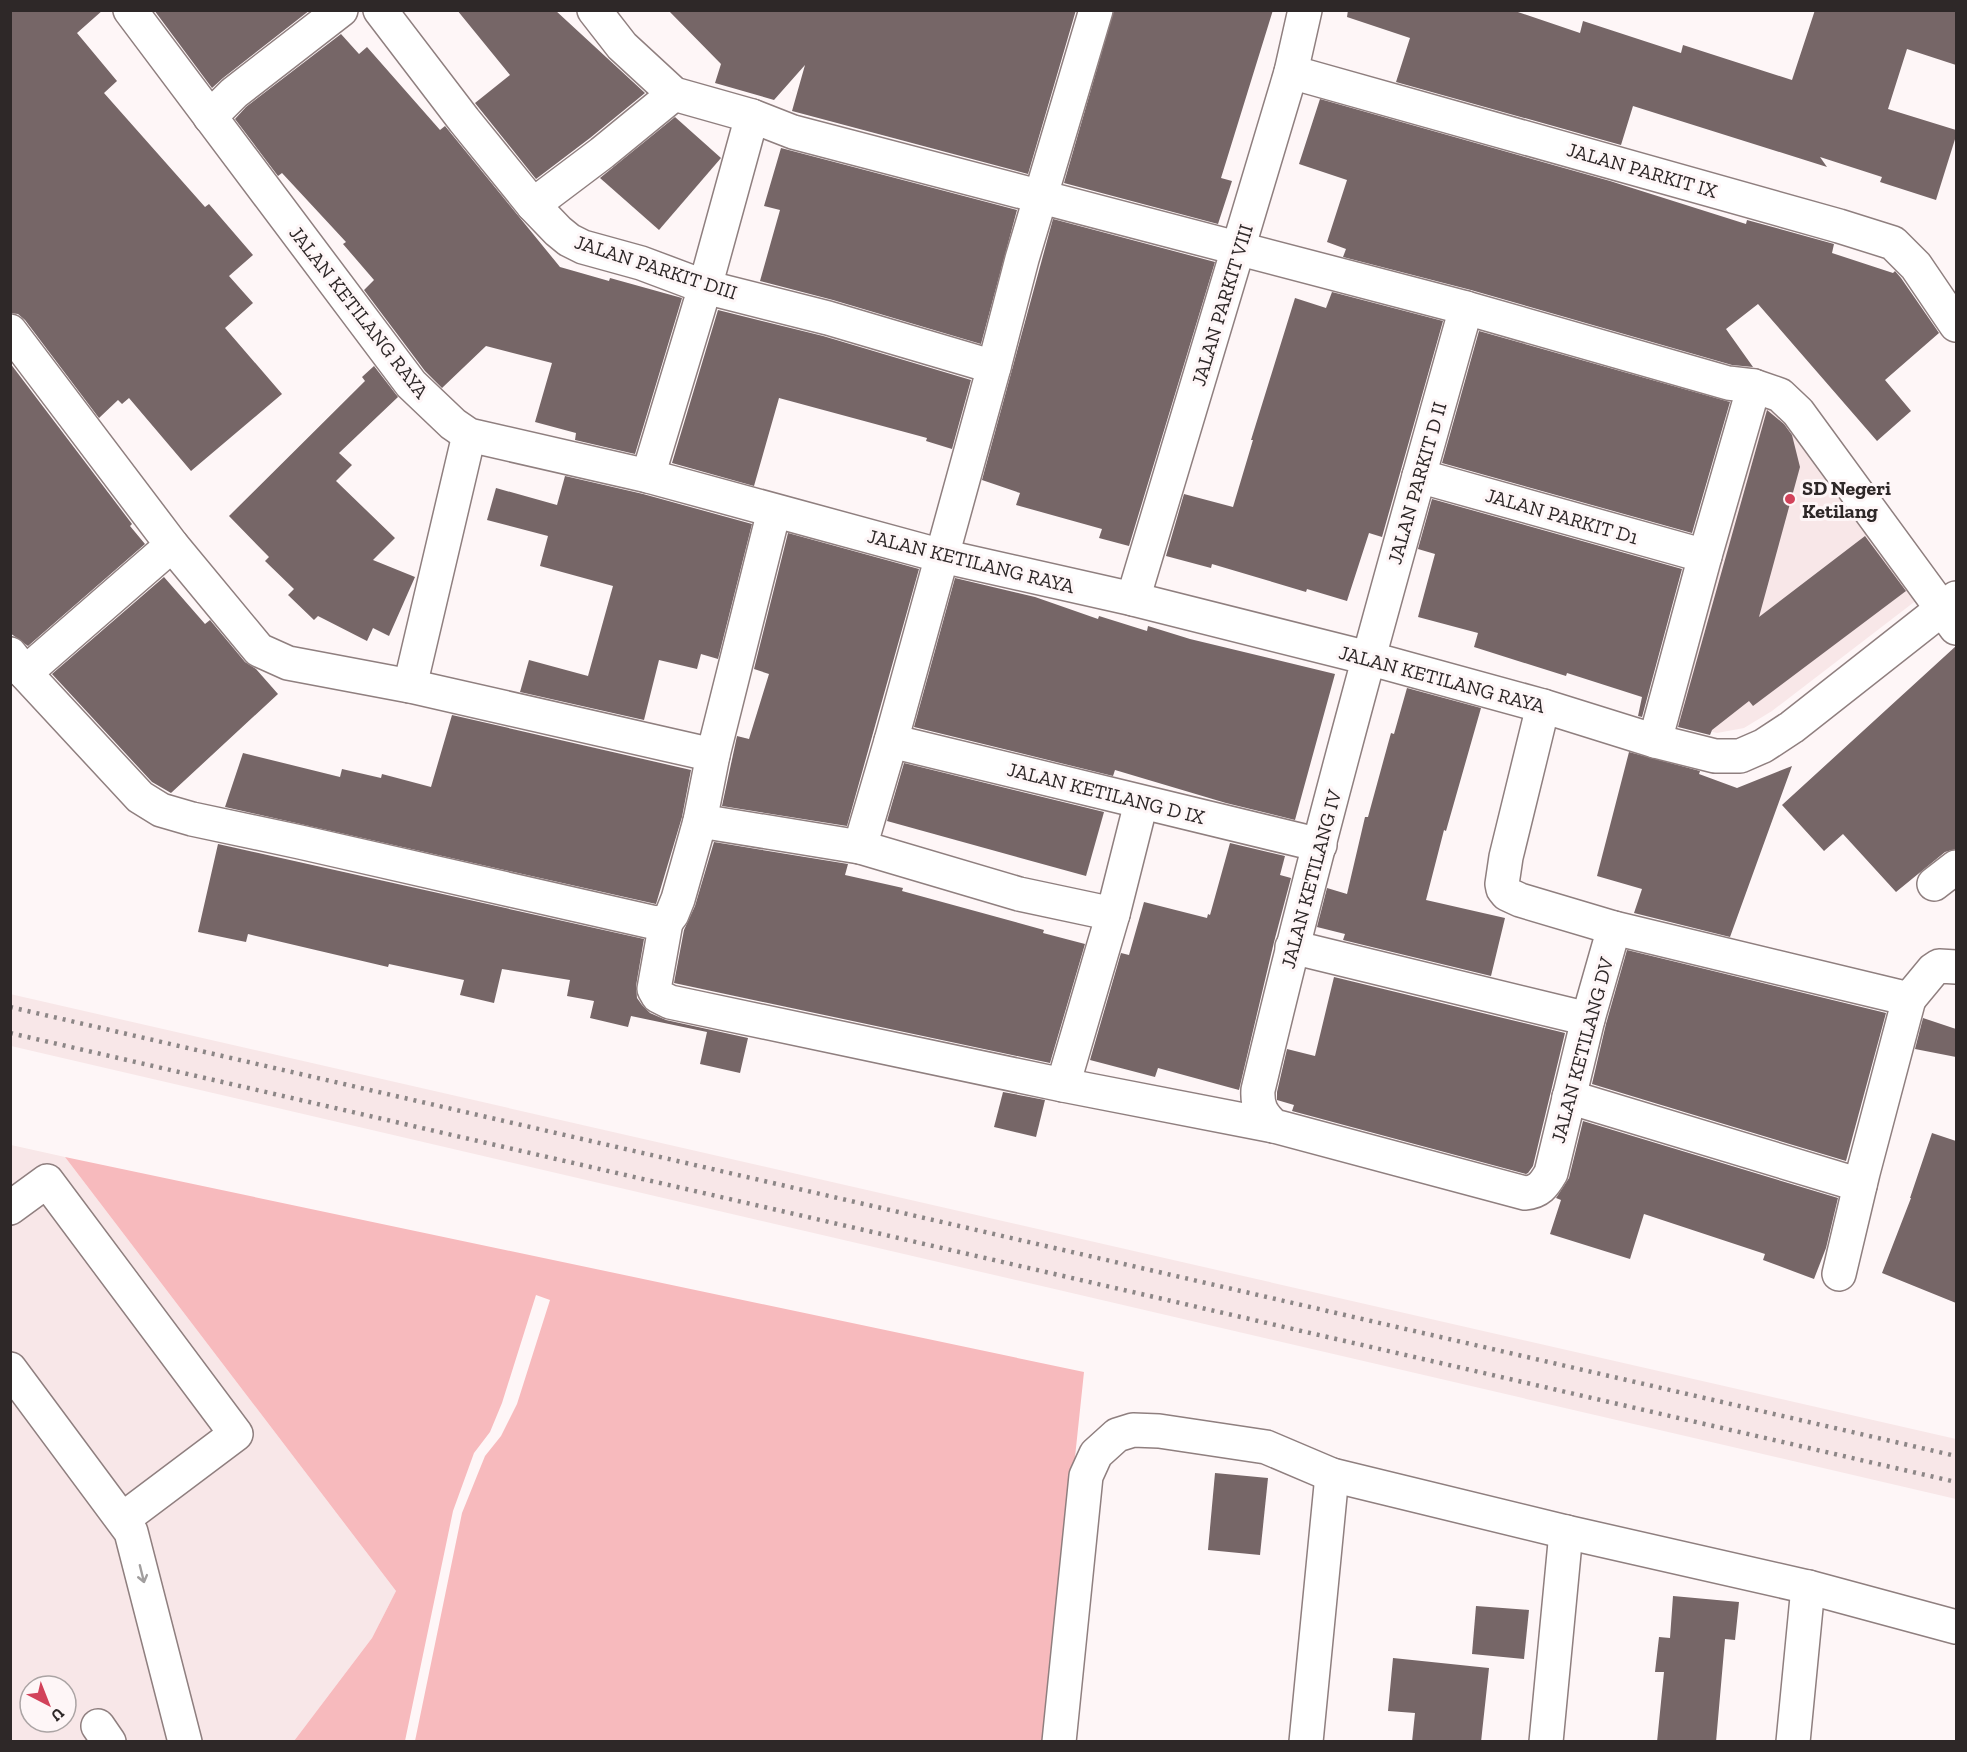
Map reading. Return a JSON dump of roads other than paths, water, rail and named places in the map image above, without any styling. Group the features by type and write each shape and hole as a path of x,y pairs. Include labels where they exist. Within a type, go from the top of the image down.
{"street":[{"name":"JALAN KETILANG RAYA","path":"130,10 411,384 453,424 469,435 648,476 942,556 1133,599 1368,658 1543,706 1655,741 1715,756 1740,756 1763,746 1792,728 1951,612"},
{"path":"210,117 234,93 341,10"},
{"name":"JALAN PARKIT DIII","path":"380,10 532,205 558,231 583,247 641,263 705,287 828,318 994,367"},
{"path":"594,10 622,46 674,93 752,116 793,132 1467,308 1728,383 1754,386 1780,394 1798,412 1951,612"},
{"path":"860,847 1040,196 1096,10"},
{"name":"JALAN PARKIT VIII","path":"1133,599 1291,72 1305,10"},
{"name":"JALAN PARKIT IX","path":"1291,72 1816,219 1893,243 1916,266 1956,325"},
{"path":"532,205 602,153 674,93"},
{"path":"648,476 705,287 752,116"},
{"name":"JALAN PARKIT D II","path":"1368,658 1467,308"},
{"path":"10,331 172,545 259,650 288,663 410,686 713,755"},
{"path":"1655,741 1754,386"},
{"path":"410,686 469,435"},
{"name":"JALAN PARKIT D1","path":"1419,476 1705,556"},
{"path":"774,511 713,755 700,821 678,899 666,922 654,989 658,996 670,1002 1063,1085 1266,1113"},
{"path":"172,545 18,664 140,797 160,810 192,819 656,922 666,922"},
{"name":"JALAN KETILANG IV","path":"1266,1113 1292,947 1368,658"},
{"path":"1543,706 1506,857 1502,884 1507,894 1614,928 1909,999"},
{"name":"JALAN KETILANG D IX","path":"891,741 1320,845"},
{"path":"1063,1085 1113,914 1141,803"},
{"path":"700,821 860,847 1019,894 1113,914"},
{"name":"JALAN KETILANG DV","path":"1266,1113 1525,1193 1534,1192 1541,1188 1551,1173 1588,1019 1614,928"},
{"path":"1292,947 1588,1019"},
{"path":"1839,1274 1909,999 1933,970 1939,966 1956,967"},
{"path":"1569,1096 1860,1185"},
{"path":"10,1208 46,1181 236,1434 123,1519"},
{"path":"10,1369 131,1532 185,1742"},
{"path":"1059,1742 1086,1476 1096,1454 1117,1436 1133,1430 1159,1431 1266,1447 1332,1475 1566,1532 1808,1587 1956,1627"},
{"path":"1306,1742 1332,1475"},
{"path":"1546,1742 1566,1532"},
{"path":"1793,1742 1808,1587"}],"railway":[{"path":"10,1007 1956,1456"},
{"path":"10,1033 1956,1482"}],"place":[{"name":"SD Negeri Ketilang","path":"1790,499"}]}
